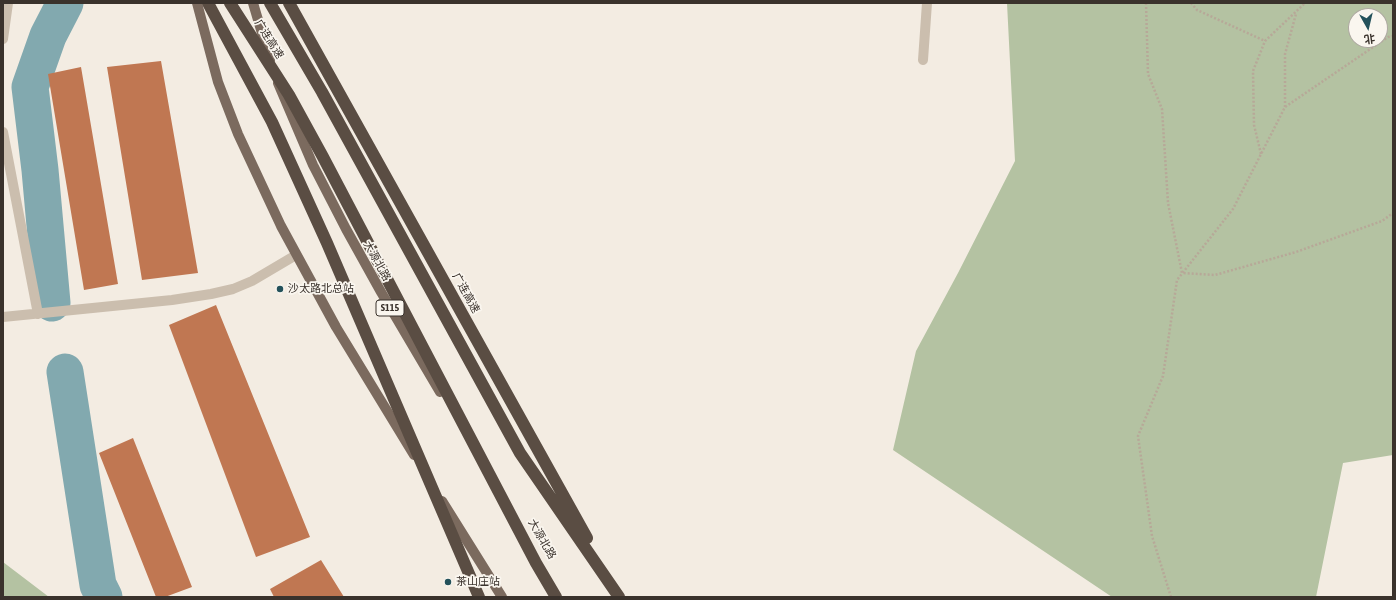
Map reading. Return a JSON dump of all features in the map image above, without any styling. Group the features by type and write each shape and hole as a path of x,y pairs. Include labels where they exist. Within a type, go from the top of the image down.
{"highway":[{"path":"208,3 272,122 327,243 479,597"},
{"name":"广连高速","path":"230,3 289,96 536,563 556,597"},
{"path":"270,3 322,92 520,454 620,597"},
{"name":"广连高速","path":"289,3 620,597"}],"main road":[{"path":"197,3 218,82 238,134 278,220 296,255 369,382 502,597"},
{"name":"大源北路","path":"253,3 271,64 284,100 313,165 346,229 381,292 562,597"}],"street":[{"path":"3,39 8,3"},
{"path":"923,60 927,3"},
{"path":"3,132 38,314"},
{"path":"3,317 172,300 211,294 252,281 296,255"}],"path":[{"path":"1146,3 1148,74 1162,109 1168,203 1182,273"},
{"path":"1191,3 1197,10 1266,41"},
{"path":"1261,154 1254,125 1253,70 1266,41 1305,3"},
{"path":"1171,597 1152,536 1138,436 1163,376 1177,280 1233,209 1285,107 1285,54 1296,13"},
{"path":"1285,107 1388,37 1393,36"},
{"path":"1182,273 1214,275 1296,252 1382,221 1393,213"}],"green space":[{"path":"1007,3 1393,3 1393,455 1343,463 1316,597 1112,597 893,450 916,351 958,273 1015,161"},
{"path":"3,562 49,597 3,597"}],"building":[{"path":"161,61 198,273 142,280 107,67"},
{"path":"81,67 118,284 84,290 48,74"},
{"path":"216,305 310,537 256,557 169,325"},
{"path":"133,438 192,587 165,597 156,597 99,453"},
{"path":"321,560 344,597 274,597 270,589"}],"waterway":[{"path":"52,303 40,170 30,87 48,36 65,3"},
{"path":"65,372 98,585 104,597"}],"place":[{"name":"沙太路北总站","path":"280,289"},
{"name":"茶山庄站","path":"448,582"}]}
